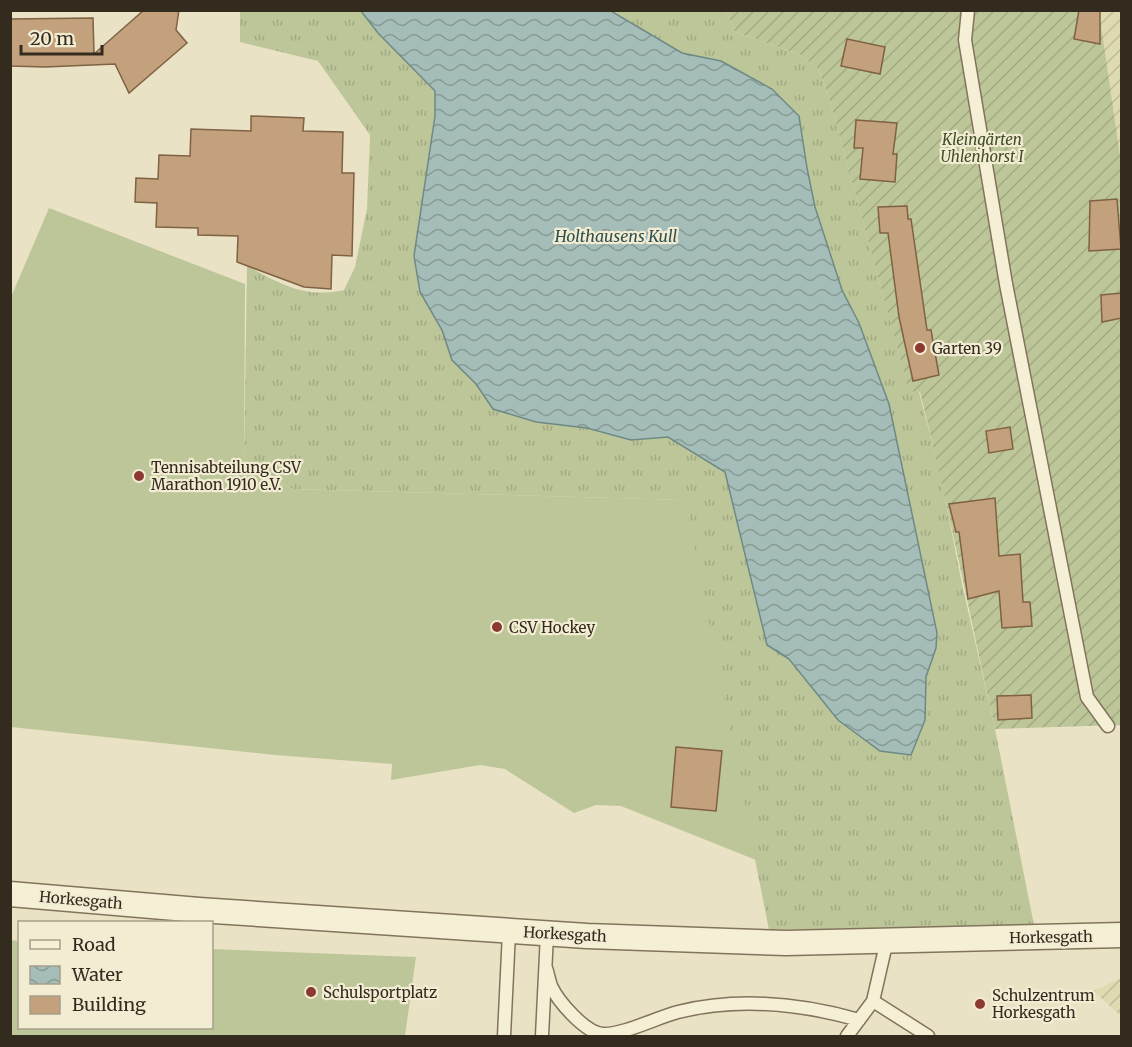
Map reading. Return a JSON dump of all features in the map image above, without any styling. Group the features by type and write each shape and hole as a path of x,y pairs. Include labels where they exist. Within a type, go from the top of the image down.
{"street":[{"name":"Horkesgath","path":"10,894 509,932 786,943 1122,935"}],"lane":[{"path":"968,10 965,40 1006,284 1087,697 1108,726"},
{"path":"504,1036 509,932"},
{"path":"542,1036 547,934"},
{"path":"847,1036 873,1001 887,940"},
{"path":"546,968 551,987 561,1002 588,1029 604,1034 631,1028 676,1012 715,1004 781,1004 823,1010 859,1020"},
{"path":"873,1001 928,1036"}],"shaded area":[{"path":"1099,11 1121,11 1121,170"},
{"path":"1121,978 1121,1016 1093,991"}],"green space":[{"path":"240,11 361,11 378,33 435,91 435,116 414,256 420,292 442,330 452,360 476,384 493,409 587,428 631,440 668,437 725,472 768,645 789,659 838,720 880,751 925,720 926,677 936,648 889,404 859,323 842,290 815,207 799,117 772,89 721,61 682,53 611,11 726,11 735,32 801,55 818,69 830,101 909,390 919,392 940,473 1034,925 769,930 684,500 293,489 244,464 247,266 304,291 344,290 355,267 367,209 370,135 318,61 240,42"},
{"name":"Kleingärten Uhlenhorst I","path":"726,11 1099,11 1122,170 1121,725 995,729 920,392 909,391 830,101 818,69 801,55 735,32"},
{"path":"49,208 245,284 244,464 293,489 685,500 756,860 621,806 596,805 574,813 505,769 480,765 391,780 392,764 275,755 11,727 11,297"},
{"name":"Schulsportplatz","path":"11,940 18,941 18,1029 213,1029 213,949 416,957 405,1036 11,1036"}],"water":[{"name":"Holthausens Kull","path":"361,11 611,11 682,53 721,61 772,89 799,116 815,207 842,290 859,323 889,404 937,633 936,648 926,677 925,720 911,755 880,751 838,720 789,659 767,645 725,472 668,437 631,440 587,428 536,422 493,409 476,384 452,360 442,330 420,292 414,256 435,116 435,91 378,33"}],"building":[{"path":"144,10 179,10 176,30 187,43 129,93 115,64 10,66 10,19 93,18 94,54"},
{"path":"1079,10 1100,10 1100,44 1074,39"},
{"path":"847,39 885,47 880,74 841,66"},
{"path":"251,116 304,118 303,131 343,132 342,173 354,173 352,256 332,255 331,289 304,287 237,262 238,236 198,235 198,228 156,227 157,203 135,202 136,178 158,179 159,155 190,156 191,129 251,131"},
{"path":"856,120 897,123 893,154 897,154 895,182 860,179 863,148 854,148"},
{"path":"1117,199 1121,249 1089,251 1090,201"},
{"path":"907,206 908,219 911,219 927,330 931,330 939,375 913,381 899,317 888,233 880,233 878,207"},
{"path":"1122,293 1122,318 1102,322 1101,295"},
{"path":"1010,427 1013,449 989,453 986,431"},
{"path":"995,498 999,556 1020,554 1023,602 1030,602 1032,626 1002,628 999,591 968,599 959,532 956,532 949,504"},
{"path":"1031,695 1032,718 998,720 997,696"},
{"path":"676,747 722,751 716,811 671,807"}],"place":[{"name":"Garten 39","path":"920,348"},
{"name":"Tennisabteilung CSV Marathon 1910 e.V.","path":"139,476"},
{"name":"CSV Hockey","path":"497,627"},
{"name":"Schulsportplatz","path":"311,992"},
{"name":"Schulzentrum Horkesgath","path":"980,1004"}]}
